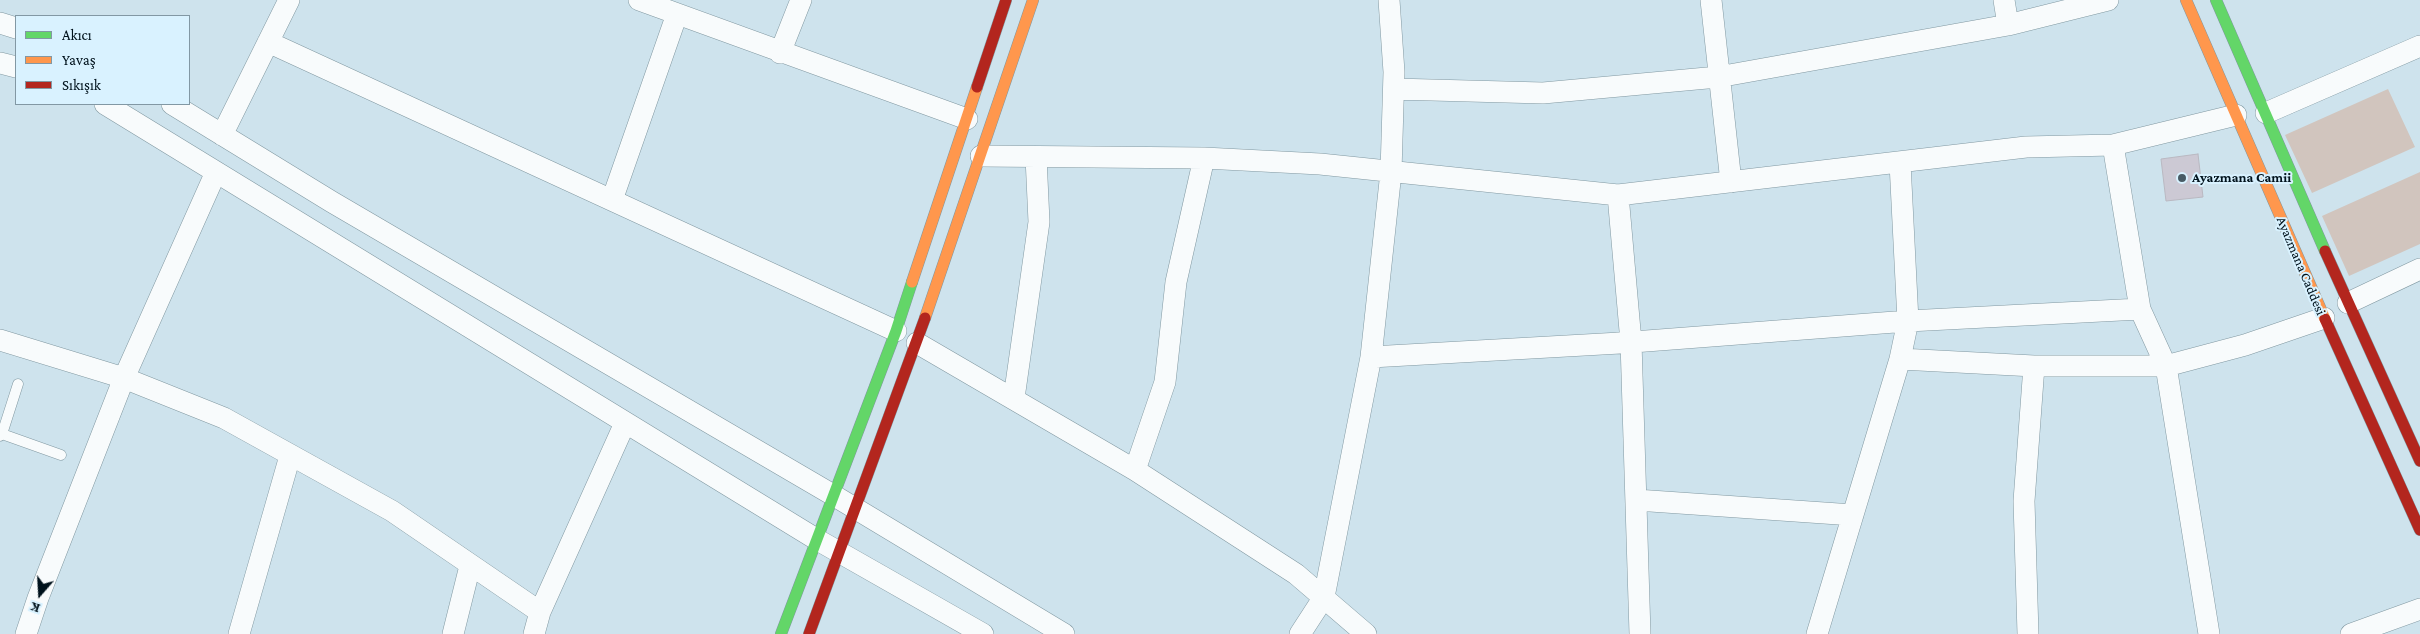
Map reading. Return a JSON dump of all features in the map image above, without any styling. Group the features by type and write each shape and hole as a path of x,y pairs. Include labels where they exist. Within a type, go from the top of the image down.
{"main road":[{"path":"782,634 816,539 896,331 1006,0"},
{"path":"809,634 839,551 857,510 917,343 1033,0"},
{"name":"Ayazmana Caddesi","path":"2186,0 2233,73 2266,113 2348,303 2420,461"},
{"name":"Ayazmana Caddesi","path":"2216,0 2233,73 2236,115 2324,318 2420,530"},
{"path":"957,148 981,156"},
{"path":"896,331 917,343"}],"street":[{"path":"222,134 289,0"},
{"path":"639,0 780,53 966,119"},
{"path":"780,53 802,0"},
{"path":"1300,634 1324,597 1371,356 1391,172 1394,89 1389,0"},
{"path":"1711,0 1731,182"},
{"path":"2004,0 2008,25"},
{"path":"1394,89 1543,93 1718,77 2008,25 2108,0"},
{"path":"612,200 676,14"},
{"path":"0,23 15,28"},
{"path":"268,42 896,331"},
{"path":"2266,113 2420,46"},
{"path":"0,63 15,67"},
{"path":"107,105 816,539 983,634"},
{"path":"174,105 332,202 833,495 1064,634"},
{"path":"981,156 1204,158 1320,164 1618,194 2026,147 2113,145 2236,115"},
{"path":"2113,145 2140,309 2166,366 2210,634"},
{"path":"1014,398 1039,222 1036,157"},
{"path":"1135,470 1165,382 1176,282 1204,158"},
{"path":"1817,634 1900,359 1908,321 1900,163"},
{"path":"26,634 38,598 124,378 216,172"},
{"path":"1618,194 1631,342 1640,634"},
{"path":"2348,303 2420,269"},
{"path":"1371,356 1631,342 1908,321 2140,309"},
{"path":"1900,359 2034,366 2166,366 2245,345 2324,318"},
{"path":"0,340 124,378 224,418 392,511 540,612"},
{"path":"917,343 1135,470 1296,574 1366,634"},
{"path":"2028,634 2024,501 2034,366"},
{"path":"534,634 540,612 625,423"},
{"path":"239,634 290,456"},
{"path":"1636,500 1853,515"},
{"path":"453,634 470,566"},
{"path":"2357,633 2420,609"}],"lane":[{"path":"18,384 1,435 61,455"}],"shaded area":[{"path":"2388,89 2415,147 2312,193 2285,135"},
{"path":"2420,172 2420,244 2349,276 2322,216"}],"building":[{"name":"Ayazmana Camii","path":"2198,154 2203,197 2166,201 2161,159"}],"traffic: fast":[{"path":"2216,0 2325,251"},
{"path":"781,634 896,331 912,282"}],"traffic: slow":[{"path":"925,318 1033,0"},
{"path":"2186,0 2325,319"},
{"path":"912,282 977,87"}],"traffic: jam":[{"path":"977,87 1006,0"},
{"path":"2325,251 2420,461"},
{"path":"809,634 925,318"},
{"path":"2325,319 2420,530"}],"place":[{"name":"Ayazmana Camii","path":"2182,178"}]}
